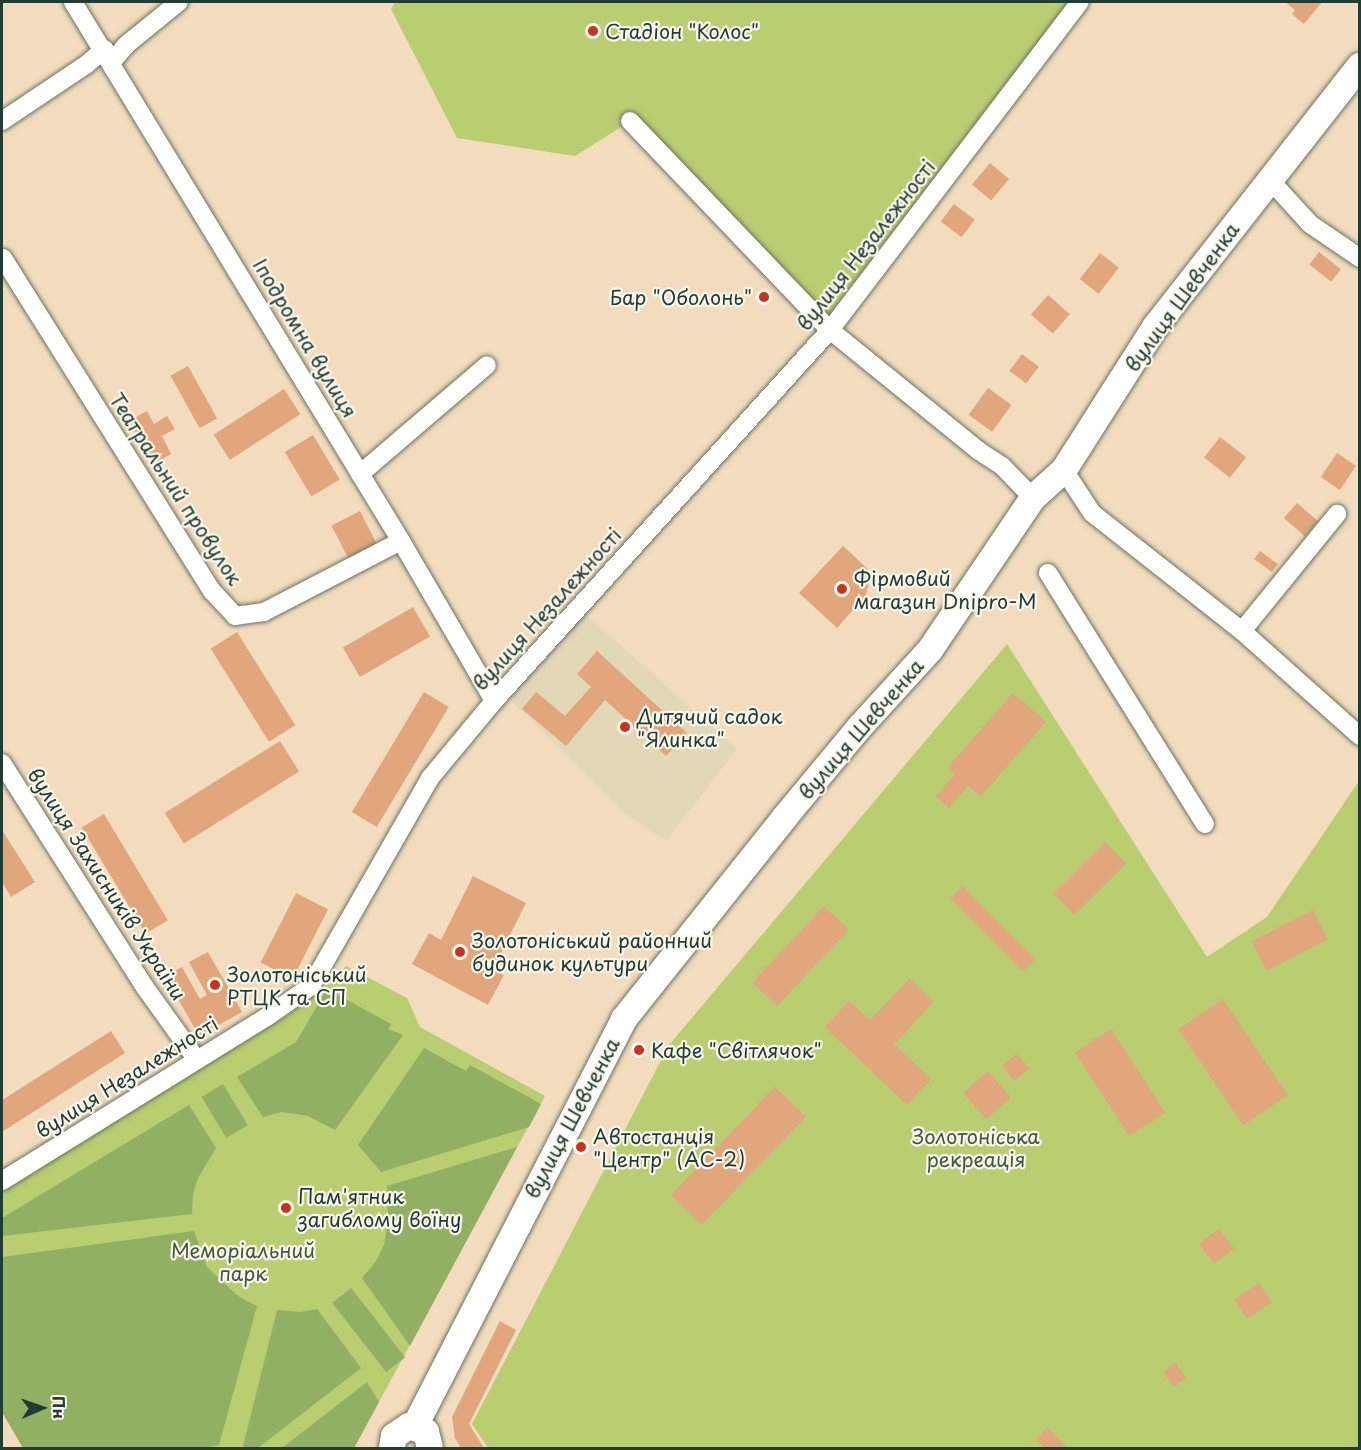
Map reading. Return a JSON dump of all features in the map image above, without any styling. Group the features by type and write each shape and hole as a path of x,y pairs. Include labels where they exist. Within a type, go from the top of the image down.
{"main road":[{"name":"вулиця Шевченка","path":"415,1426 624,1019 858,728 930,650 1033,498 1064,470 1155,327 1359,66"},
{"path":"391,1447 398,1431 415,1426 429,1437 430,1449"}],"street":[{"name":"Іподромна вулиця","path":"73,2 401,541 494,701"},
{"path":"2,121 87,64 126,45 179,2"},
{"name":"вулиця Незалежності","path":"2,1181 311,986 430,778 494,701 830,330 1080,2"},
{"path":"630,121 830,330 979,451 1002,466 1033,498"},
{"path":"1270,180 1310,224 1359,258"},
{"name":"Театральний провулок","path":"3,258 212,591 235,616 264,612 401,541"},
{"path":"360,474 487,365"},
{"path":"1064,470 1092,513 1242,631 1359,736"},
{"path":"1242,631 1337,514"},
{"path":"1048,573 1205,824"},
{"name":"вулиця Захисників України","path":"2,763 138,976 196,1060"}],"shaded area":[{"name":"Дитячий садок \"Ялинка\"","path":"583,612 737,749 666,841 623,812 508,697"}],"green space":[{"path":"395,2 1080,2 830,330 631,121 575,156 457,138 391,9"},
{"name":"Золотоніська рекреація","path":"1007,644 1207,957 1267,917 1359,781 1359,1448 488,1448 472,1424 669,1045"},
{"name":"Меморіальний парк","path":"346,966 407,998 420,1027 545,1096 354,1448 23,1448 2,1412 2,1191 286,1016 332,981"},
{"path":"327,989 391,1024 388,1029 403,1035 335,1130 308,1116 282,1112 263,1117 237,1077 296,1042"},
{"path":"424,1048 466,1071 470,1065 541,1104 529,1127 381,1172 358,1145"},
{"path":"223,1084 248,1125 226,1138 202,1097"},
{"path":"189,1105 216,1148 198,1178 193,1194 192,1214 2,1236 2,1218"},
{"path":"517,1147 410,1346 362,1278 376,1261 384,1245 388,1221 387,1186"},
{"path":"194,1231 207,1267 238,1296 257,1306 219,1445 204,1448 23,1448 2,1412 2,1257"},
{"path":"351,1288 405,1357 386,1372 332,1303"},
{"path":"317,1309 361,1368 258,1448 245,1448 243,1446 277,1310 300,1312"},
{"path":"367,1382 379,1402 354,1448 282,1448"}],"building":[{"path":"1285,2 1322,2 1304,24 1292,14 1295,10"},
{"path":"990,163 1009,179 991,201 972,184"},
{"path":"954,204 975,220 962,237 941,222"},
{"path":"1319,252 1341,269 1331,282 1309,265"},
{"path":"1100,253 1119,268 1099,294 1080,279"},
{"path":"1048,295 1070,314 1053,334 1031,315"},
{"path":"1022,354 1039,367 1026,383 1009,371"},
{"path":"188,366 217,418 200,428 171,376"},
{"path":"988,388 1011,405 992,432 969,415"},
{"path":"284,389 300,414 230,460 214,435"},
{"path":"147,411 154,424 167,416 175,429 162,436 171,454 154,464 129,421"},
{"path":"313,435 340,480 311,497 285,452"},
{"path":"1220,437 1246,457 1230,478 1204,457"},
{"path":"1337,453 1356,466 1340,490 1321,477"},
{"path":"1297,503 1318,521 1305,536 1284,518"},
{"path":"360,511 377,544 348,558 331,526"},
{"path":"843,546 871,572 866,595 837,628 799,593"},
{"path":"1260,551 1278,564 1272,572 1254,559"},
{"path":"413,607 430,636 360,677 343,648"},
{"path":"237,632 295,725 269,742 211,648"},
{"path":"597,651 687,733 666,756 605,700 566,746 522,709 536,692 565,716 591,687 577,674"},
{"path":"424,692 449,707 377,827 352,812"},
{"path":"1013,693 1046,722 981,796 968,786 949,808 936,796 955,774 948,767"},
{"path":"280,741 299,772 184,844 165,813"},
{"path":"104,814 168,920 146,934 82,827"},
{"path":"2,830 35,882 11,897 2,882"},
{"path":"1105,842 1126,863 1075,915 1053,894"},
{"name":"Золотоніський районний будинок культури","path":"473,876 526,903 493,969 504,975 488,1005 412,964 429,933 441,940"},
{"path":"963,886 1036,959 1023,972 950,899"},
{"path":"296,893 328,909 293,979 261,962"},
{"path":"824,906 849,929 777,1006 752,983"},
{"path":"1313,910 1328,939 1267,971 1252,941"},
{"name":"Золотоніський РТЦК та СП","path":"208,952 242,1012 199,1036 165,976 182,967 200,999 207,995 189,962"},
{"path":"910,978 934,1002 894,1044 931,1079 907,1105 825,1027 849,1001 870,1020"},
{"path":"1223,999 1288,1095 1243,1125 1178,1029"},
{"path":"1111,1029 1165,1113 1129,1136 1075,1052"},
{"path":"111,1031 125,1053 2,1132 2,1100"},
{"path":"1017,1054 1029,1069 1014,1081 1002,1066"},
{"path":"988,1071 1011,1097 986,1119 963,1093"},
{"path":"775,1087 806,1117 702,1225 671,1195"},
{"path":"1219,1229 1234,1249 1214,1264 1199,1244"},
{"path":"1259,1283 1272,1302 1247,1319 1234,1300"},
{"path":"500,1321 516,1330 469,1424 484,1448 461,1448 455,1438 452,1417"},
{"path":"1175,1363 1186,1377 1174,1386 1163,1372"},
{"path":"1047,1428 1068,1448 1045,1448 1036,1440"}],"place":[{"name":"Стадіон \"Колос\"","path":"593,31"},
{"name":"Бар \"Оболонь\"","path":"764,297"},
{"name":"Фірмовий магазин Dnipro-M","path":"842,589"},
{"name":"Дитячий садок \"Ялинка\"","path":"625,727"},
{"name":"Золотоніський районний будинок культури","path":"460,952"},
{"name":"Золотоніський РТЦК та СП","path":"215,985"},
{"name":"Кафе \"Світлячок\"","path":"639,1050"},
{"name":"Автостанція \"Центр\" (АС-2)","path":"581,1147"},
{"name":"Пам'ятник загиблому воїну","path":"286,1208"}]}
